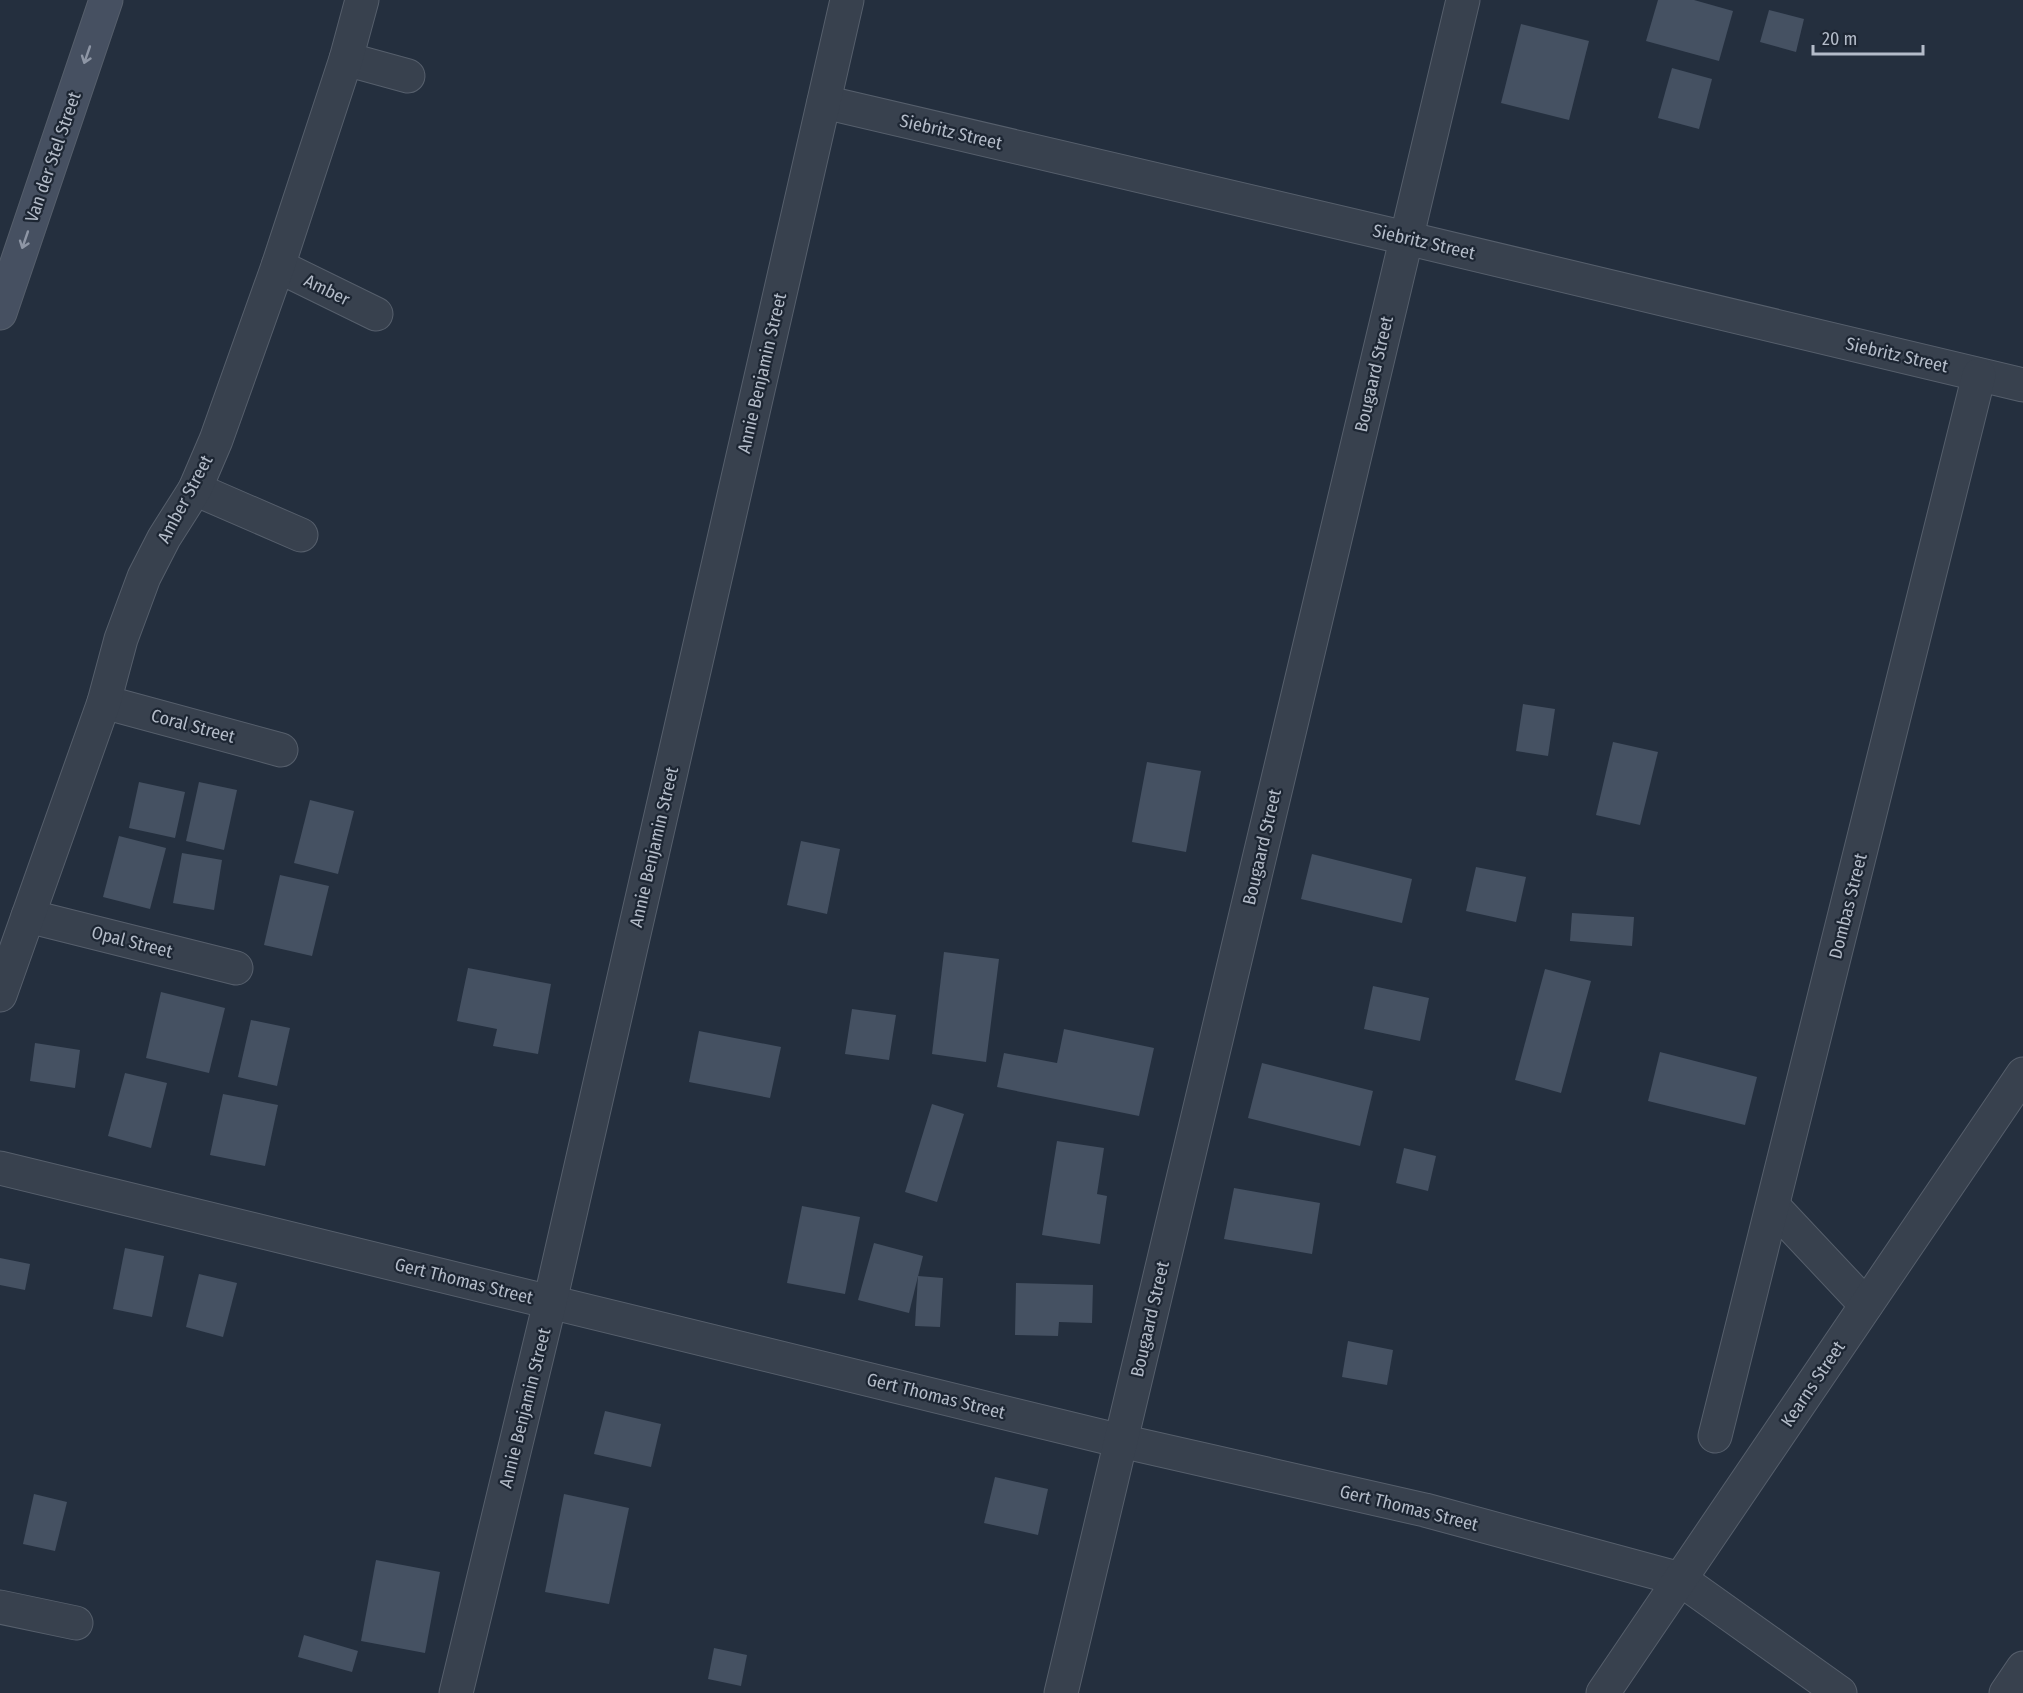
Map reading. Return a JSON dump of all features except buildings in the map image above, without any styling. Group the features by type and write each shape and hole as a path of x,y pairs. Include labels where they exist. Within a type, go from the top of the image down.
{"main road":[{"name":"Van der Stel Street","path":"0,313 105,0"}],"street":[{"name":"Amber Street","path":"0,995 104,702 121,639 144,577 164,538 195,489 216,440 278,266 346,59 362,0"},
{"name":"Annie Benjamin Street","path":"456,1693 550,1302 847,0"},
{"name":"Bougaard Street","path":"1060,1693 1463,0"},
{"path":"346,59 408,76"},
{"name":"Siebritz Street","path":"824,102 2023,385"},
{"name":"Amber","path":"278,266 376,314"},
{"name":"Dombas Street","path":"1716,1436 1979,375"},
{"path":"195,489 301,535"},
{"name":"Coral Street","path":"104,702 281,750"},
{"name":"Opal Street","path":"28,916 236,968"},
{"name":"Kearns Street","path":"1603,1693 2023,1074"},
{"name":"Gert Thomas Street","path":"0,1168 1121,1441 1425,1510 1680,1579 1840,1693"},
{"path":"1773,1206 1866,1305"},
{"path":"0,1607 76,1623"},
{"path":"2006,1693 2023,1668"}]}
